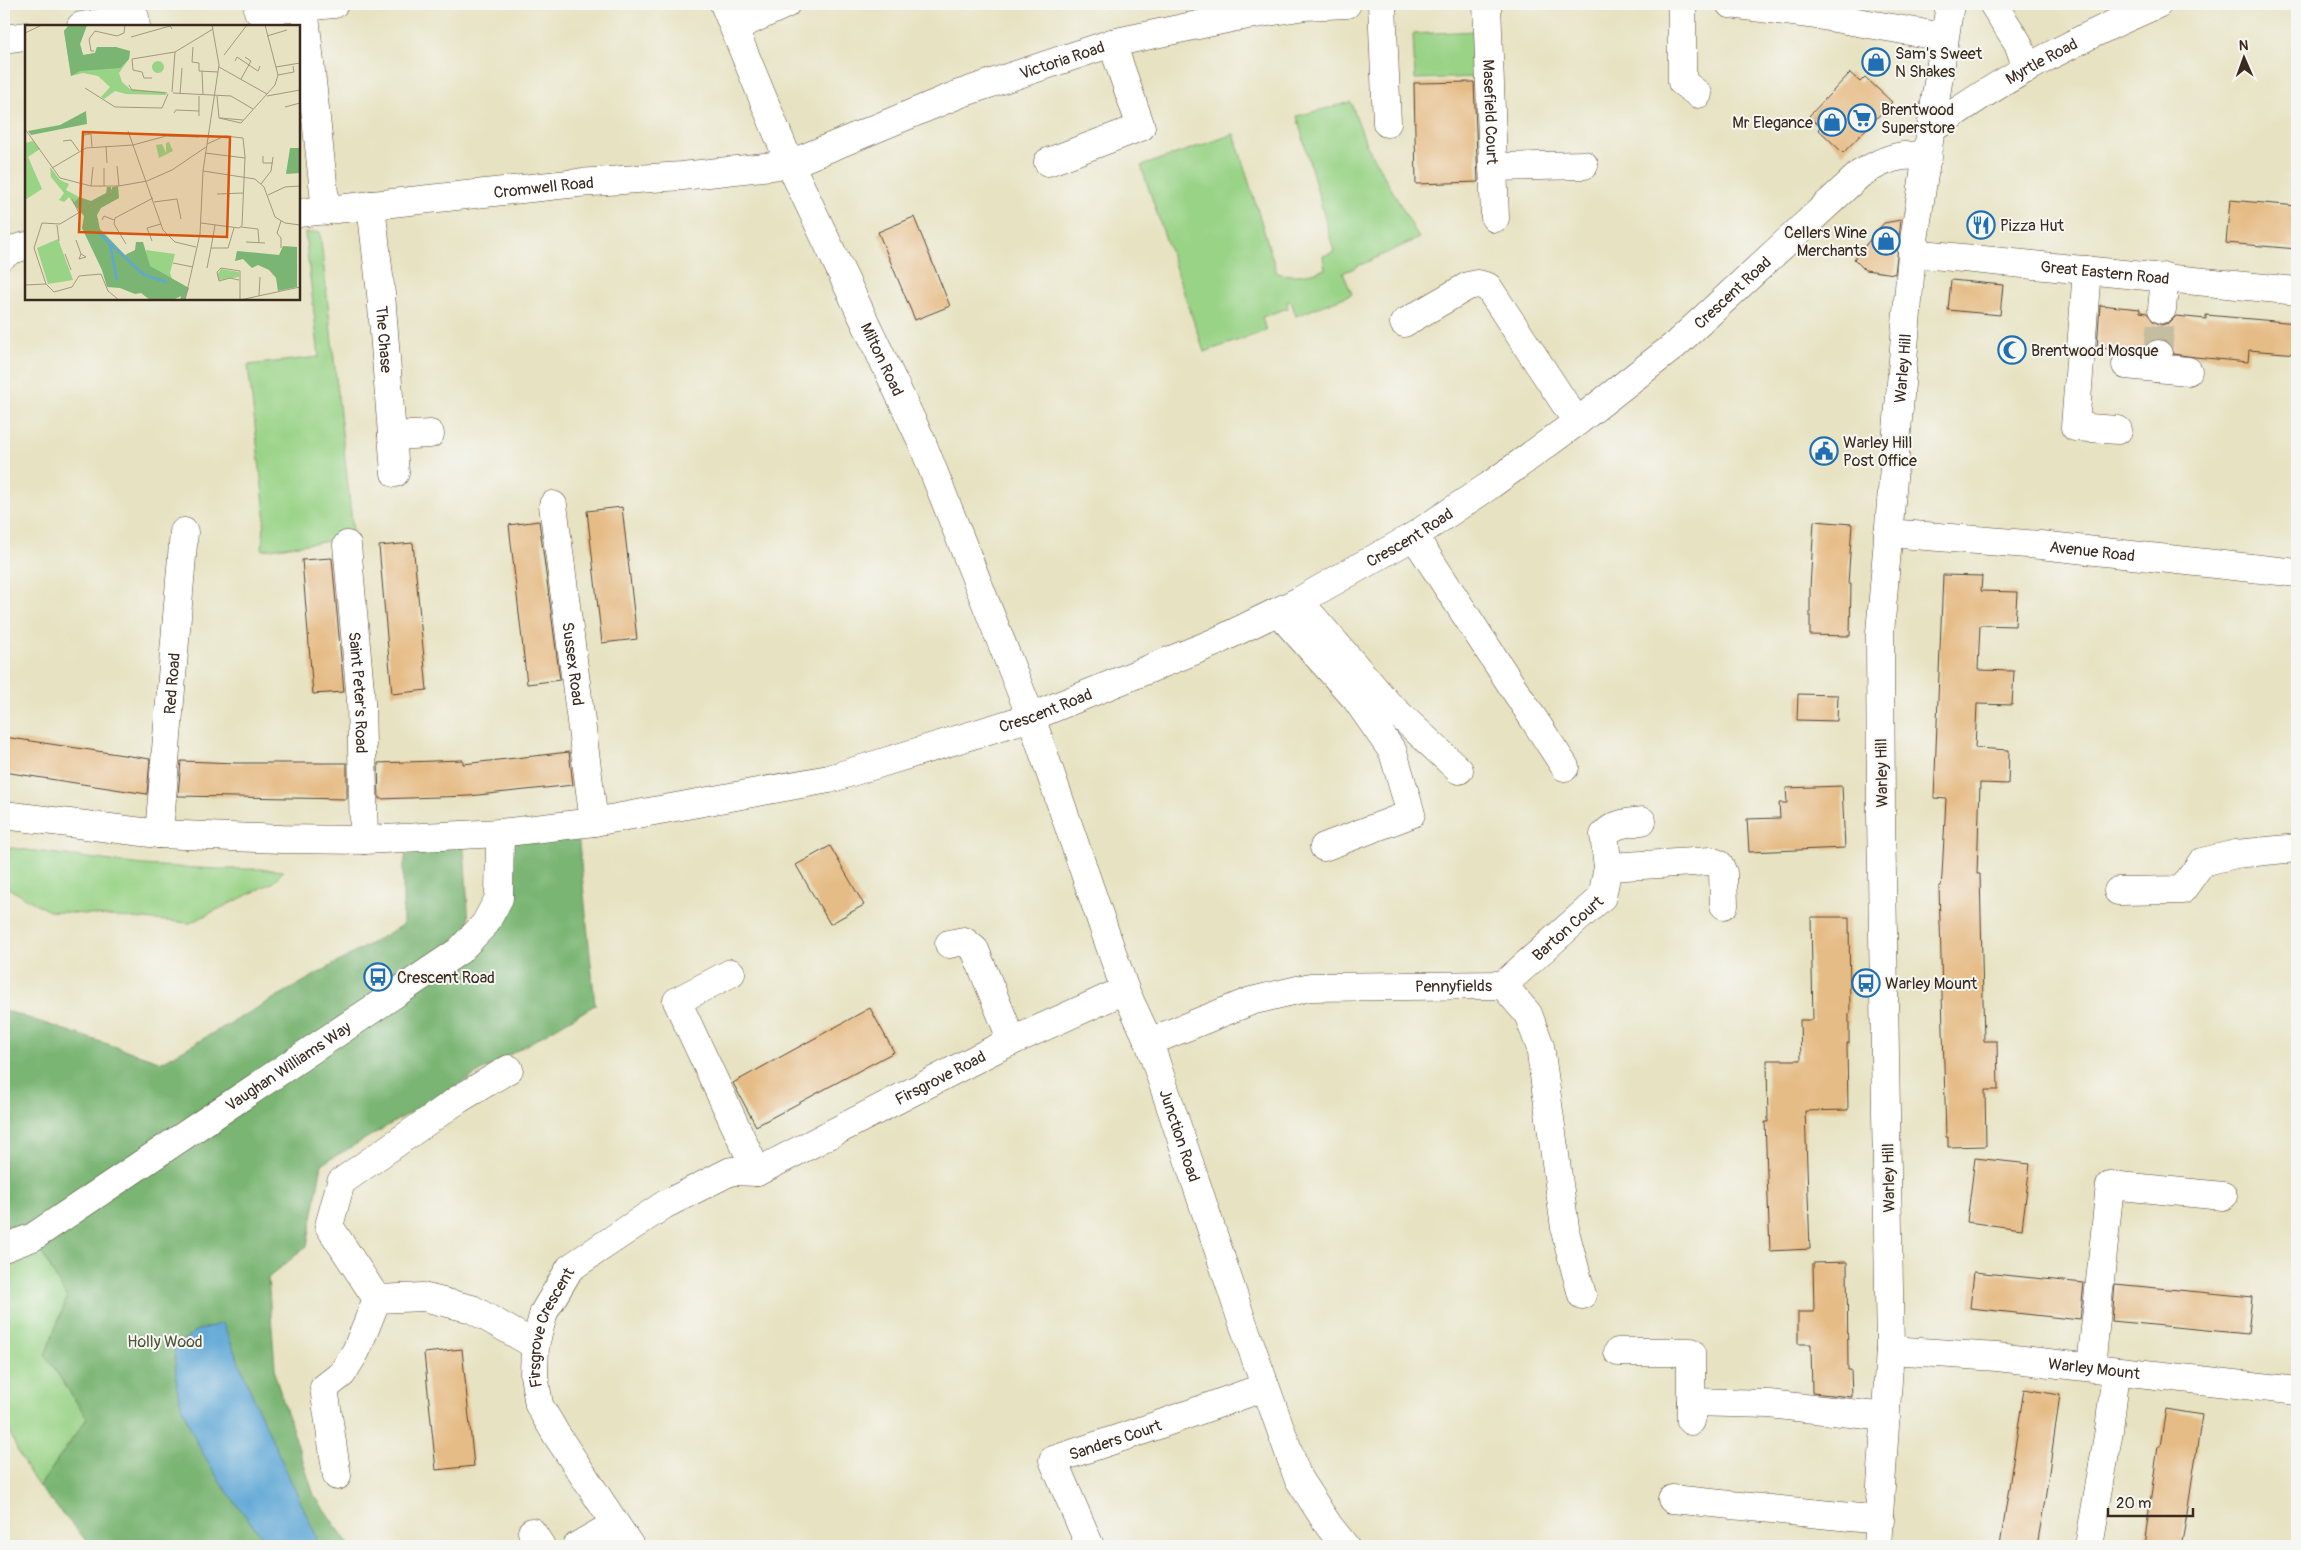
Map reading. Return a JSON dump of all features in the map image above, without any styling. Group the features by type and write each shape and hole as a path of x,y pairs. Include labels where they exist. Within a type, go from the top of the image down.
{"street":[{"path":"258,12 334,4"},
{"path":"729,16 786,4"},
{"name":"Victoria Road","path":"790,164 959,94 1112,43 1231,18 1305,6 1347,4"},
{"path":"1382,4 1387,123"},
{"name":"Masefield Court","path":"1487,4 1495,218"},
{"path":"1682,4 1682,82 1698,94"},
{"path":"1730,4 1817,15 1944,38"},
{"name":"Warley Hill","path":"1879,1533 1890,1350 1880,634 1912,253 1950,4"},
{"path":"1993,4 2018,43 2028,69"},
{"name":"Myrtle Road","path":"1932,129 1972,100 2100,29 2158,4"},
{"path":"304,7 326,211"},
{"name":"Milton Road","path":"729,16 790,164 921,440 1031,717"},
{"path":"94,25 135,22"},
{"path":"4,39 25,36"},
{"path":"1048,162 1141,127 1112,43"},
{"name":"Crescent Road","path":"4,815 160,834 364,840 500,833 594,822 829,779 1031,717 1213,644 1289,606 1414,536 1490,486 1577,422 1674,346 1860,174 1883,160 1913,154 1928,157"},
{"name":"Cromwell Road","path":"300,213 578,183 682,176 790,164"},
{"path":"1493,167 1584,165"},
{"name":"The Chase","path":"371,205 381,294 395,473"},
{"path":"4,255 12,250 25,246"},
{"name":"Great Eastern Road","path":"1912,253 2297,291"},
{"path":"2087,270 2075,426 2118,430"},
{"path":"2162,309 2165,277"},
{"path":"1404,323 1468,286 1478,284 1488,287 1577,422"},
{"path":"2126,365 2157,361 2188,371"},
{"path":"392,436 430,434"},
{"name":"Sussex Road","path":"553,505 594,822"},
{"name":"Red Road","path":"160,834 184,532"},
{"name":"Avenue Road","path":"1888,533 2297,572"},
{"path":"1414,536 1564,766"},
{"name":"Saint Peter's Road","path":"347,545 361,701 364,840"},
{"path":"1289,606 1387,703 1459,770"},
{"path":"1289,606 1393,752 1411,814 1324,847"},
{"name":"Junction Road","path":"1031,717 1125,990 1149,1042 1265,1387 1298,1478 1329,1526 1345,1546"},
{"name":"Barton Court","path":"1503,985 1602,897 1608,866 1604,835 1609,829 1642,820"},
{"name":"Vaughan Williams Way","path":"4,1248 33,1237 459,950 485,924 498,898 500,833"},
{"path":"2118,891 2182,890 2202,862 2236,854 2297,848"},
{"path":"1608,866 1712,861 1719,864 1723,872 1724,905"},
{"path":"949,944 964,942 974,950 1012,1041"},
{"path":"731,973 677,1001 757,1172"},
{"name":"Pennyfields","path":"1149,1042 1251,1000 1310,987 1503,985 1528,1014 1540,1046 1566,1236 1582,1295"},
{"name":"Firsgrove Road","path":"757,1172 1012,1041 1125,990"},
{"path":"377,1299 329,1226 341,1182 459,1099 509,1069"},
{"name":"Firsgrove Crescent","path":"630,1546 539,1405 534,1375 535,1345 544,1312 570,1268 664,1205 731,1171 757,1172"},
{"path":"2089,1546 2109,1430 2103,1369 2110,1186 2223,1196"},
{"path":"377,1299 423,1297 472,1309 535,1345"},
{"path":"336,1476 324,1388 342,1374 377,1299"},
{"name":"Warley Mount","path":"1890,1350 1997,1357 2297,1391"},
{"path":"1618,1352 1691,1352 1691,1412 1769,1404 1886,1417"},
{"name":"Sanders Court","path":"1090,1546 1052,1460 1142,1431 1265,1387"},
{"path":"1672,1499 1879,1533"},
{"path":"577,1546 615,1524"}],"green space":[{"path":"1477,31 1478,77 1415,79 1413,34"},
{"path":"1351,102 1366,144 1419,238 1343,273 1352,294 1296,316 1291,301 1287,302 1288,308 1262,317 1266,331 1204,352 1141,166 1234,134 1277,273 1295,275 1319,271 1325,269 1323,256 1334,252 1297,116"},
{"path":"320,232 353,532 337,540 262,550 265,513 248,365 319,357 305,233"},
{"name":"Holly Wood","path":"577,824 595,1005 322,1164 307,1246 268,1278 276,1379 314,1495 350,1546 91,1546 39,1487 87,1418 45,1355 67,1298 33,1237 4,1248 4,1010 162,1062 403,925 403,870 409,837 463,835 470,938 498,898 500,833"},
{"path":"4,847 142,865 283,871 274,882 190,923 49,911 4,886"},
{"path":"33,1237 67,1298 45,1355 87,1418 39,1487 17,1450 9,1431 4,1410 4,1248"}],"water":[{"path":"223,1323 256,1404 317,1538 311,1546 270,1546 218,1478 196,1441 188,1422 178,1395 174,1348 195,1331"}],"building":[{"name":"Brentwood Superstore","path":"1850,73 1860,82 1865,77 1892,102 1843,153 1818,129 1820,127 1809,116"},
{"path":"1474,82 1478,182 1416,184 1414,83"},
{"path":"2230,200 2297,206 2297,249 2226,243"},
{"path":"914,217 950,306 915,320 878,232"},
{"name":"Cellers Wine Merchants","path":"1901,220 1895,274 1865,270 1854,259 1884,223"},
{"path":"1951,280 2003,285 2000,315 1948,310"},
{"path":"2100,305 2140,309 2140,312 2147,313 2153,321 2161,325 2169,323 2176,316 2206,319 2206,315 2297,323 2297,354 2249,350 2248,362 2195,357 2173,354 2168,342 2160,339 2152,340 2146,344 2143,351 2097,348"},
{"path":"622,507 637,639 602,643 587,511"},
{"path":"539,521 560,680 527,684 509,525"},
{"path":"1814,521 1852,524 1848,584 1851,584 1850,636 1810,635 1810,588"},
{"path":"413,543 427,690 392,694 379,546"},
{"path":"332,558 344,692 313,694 302,560"},
{"path":"1943,575 1982,576 1981,591 2017,592 2015,626 1980,625 1978,670 2014,671 2012,705 1977,704 1975,748 2009,750 2008,784 1980,783 1977,874 1980,874 1984,1041 1997,1041 1998,1090 1985,1090 1986,1146 1948,1147 1948,1137 1946,1137 1939,886 1941,886 1942,875 1946,799 1934,798"},
{"path":"1798,694 1838,695 1837,721 1797,720"},
{"path":"4,737 150,759 147,794 4,772"},
{"path":"569,752 573,785 469,796 379,799 378,763 463,760 463,764"},
{"path":"181,761 347,763 347,799 178,796"},
{"path":"1842,786 1845,848 1749,852 1747,819 1780,818 1779,803 1787,803 1786,788"},
{"path":"830,846 864,905 830,924 796,865"},
{"path":"1811,917 1849,917 1848,1110 1805,1111 1810,1249 1770,1251 1765,1122 1768,1122 1767,1060 1801,1060 1800,1020 1813,1020"},
{"path":"870,1008 894,1052 756,1126 733,1083"},
{"path":"1975,1158 2030,1164 2022,1229 1967,1222"},
{"path":"1847,1262 1848,1370 1851,1370 1852,1397 1812,1393 1811,1344 1798,1344 1798,1312 1814,1312 1813,1263"},
{"path":"1974,1272 2084,1283 2080,1320 1970,1308"},
{"path":"2115,1284 2252,1297 2248,1334 2112,1321"},
{"path":"462,1349 474,1466 436,1470 424,1353"},
{"path":"2024,1389 2060,1395 2045,1500 2037,1546 2000,1546"},
{"path":"2166,1409 2202,1415 2187,1514 2181,1546 2144,1546 2158,1446 2160,1446"}],"tunnel":[{"path":"2158,354 2162,309"}],"place":[{"name":"Sam's Sweet N Shakes","path":"1876,62"},
{"name":"Brentwood Superstore","path":"1862,118"},
{"name":"Mr Elegance","path":"1832,122"},
{"name":"Pizza Hut","path":"1981,225"},
{"name":"Cellers Wine Merchants","path":"1886,241"},
{"name":"Brentwood Mosque","path":"2012,350"},
{"name":"Warley Hill Post Office","path":"1824,451"},
{"name":"Crescent Road","path":"378,977"},
{"name":"Warley Mount","path":"1866,983"}]}
